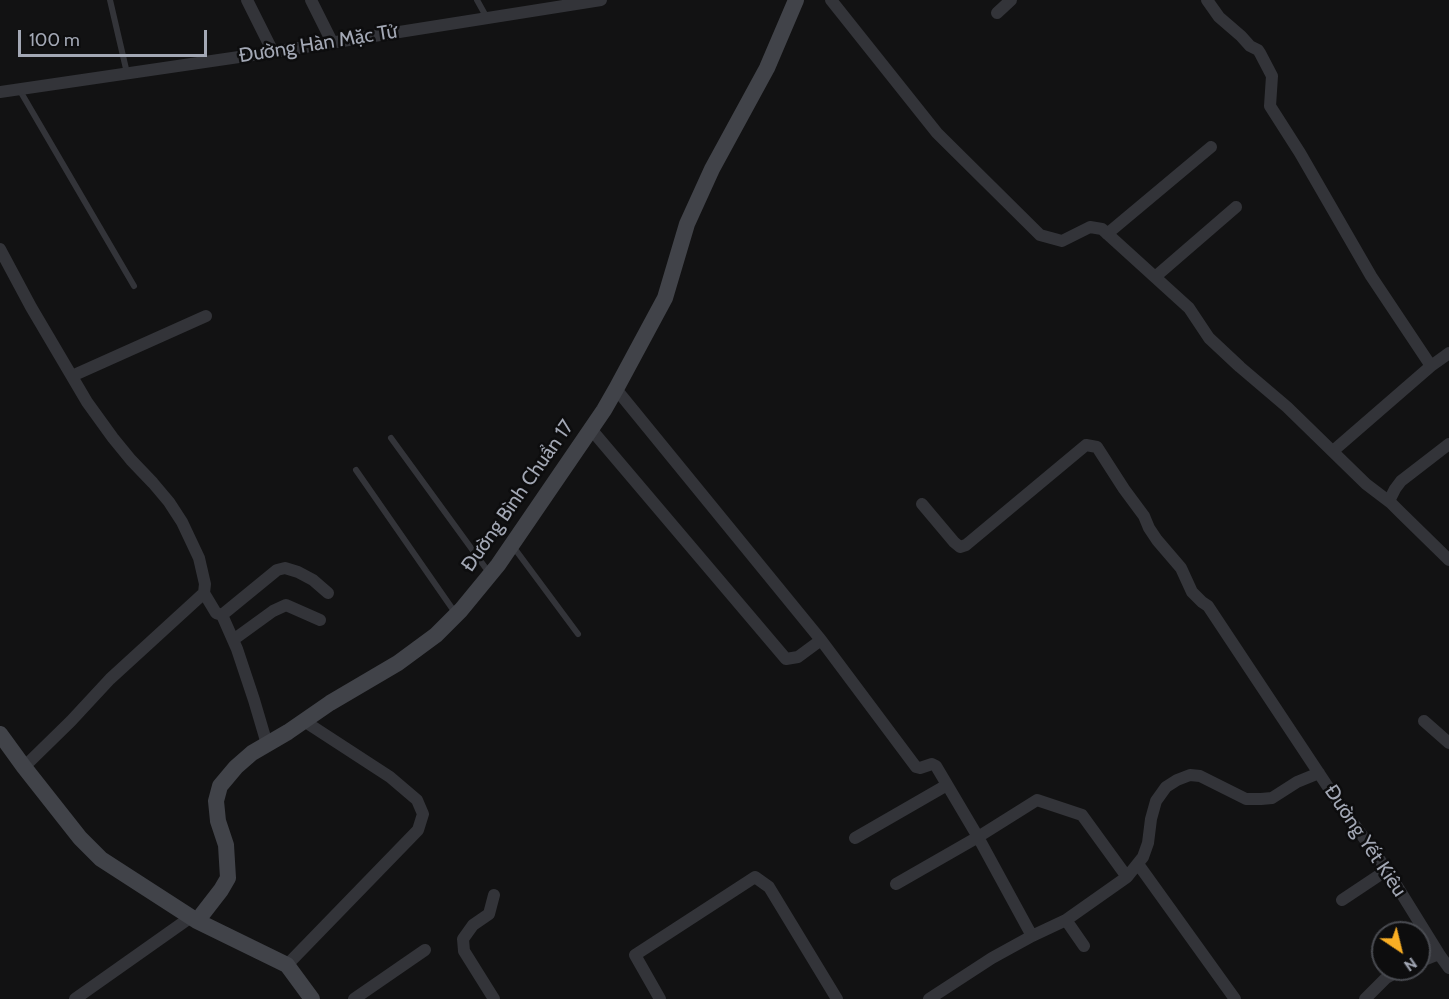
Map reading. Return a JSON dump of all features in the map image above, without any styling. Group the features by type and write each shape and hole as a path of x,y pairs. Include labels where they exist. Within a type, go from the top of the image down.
{"street":[{"path":"247,0 273,52"},
{"path":"310,0 332,42"},
{"name":"Đường Hàn Mặc Tử","path":"0,92 601,0"},
{"name":"Đường Bình Chuẩn 17","path":"194,919 221,890 228,878 226,845 218,821 216,801 220,786 252,753 406,657 436,635 490,575 542,503 616,389 665,298 687,224 712,169 767,68 796,0"},
{"path":"831,0 937,134 1040,235 1062,241 1090,227 1102,229 1189,308 1209,338 1287,406 1366,484 1391,503 1449,560"},
{"path":"997,13 1011,0"},
{"path":"1207,0 1219,16 1260,53 1272,76 1270,106 1371,276 1431,366"},
{"path":"1107,234 1211,147"},
{"path":"1155,278 1236,207"},
{"path":"0,249 87,402 131,460 169,502 182,522 199,558 205,584 204,593 216,613 222,615 233,639 267,744"},
{"path":"72,376 206,316"},
{"path":"1333,451 1449,353"},
{"path":"616,389 821,640 916,767 932,764 936,766 1032,936"},
{"path":"590,429 786,659 798,657 821,640"},
{"path":"1391,503 1391,496 1401,481 1449,444"},
{"path":"922,504 960,547 966,545 1086,445 1097,447 1144,516 1157,540 1181,568 1192,592 1214,614 1319,773"},
{"path":"222,615 277,570 285,568 313,580 328,593"},
{"path":"24,767 110,679 204,593"},
{"path":"233,639 273,611 286,605 320,620"},
{"path":"287,965 418,830 423,814 417,800 390,777 304,721"},
{"path":"1424,721 1449,743"},
{"path":"0,734 80,838 101,860 194,919 287,965 312,999"},
{"name":"Đường Yết Kiêu","path":"929,999 992,958 1066,920 1127,877 1143,857 1156,801 1166,787 1190,775 1200,776 1246,799 1261,800 1272,798 1297,782 1319,773 1387,870 1449,968"},
{"path":"855,838 947,785"},
{"path":"896,884 1037,800 1082,815 1127,877"},
{"path":"1138,864 1235,999"},
{"path":"1342,900 1387,870"},
{"path":"660,999 635,956 754,877 769,887 837,999"},
{"path":"494,896 489,914 472,925 463,939 464,951 494,999"},
{"path":"75,999 194,919"},
{"path":"1066,920 1084,946"},
{"path":"354,999 426,950"},
{"path":"1431,957 1439,954"},
{"path":"1365,999 1383,981"}],"lane":[{"path":"110,0 127,73"},
{"path":"477,0 487,18"},
{"path":"18,89 134,286"},
{"path":"391,438 490,575"},
{"path":"356,470 457,614"},
{"path":"512,544 578,634"}]}
